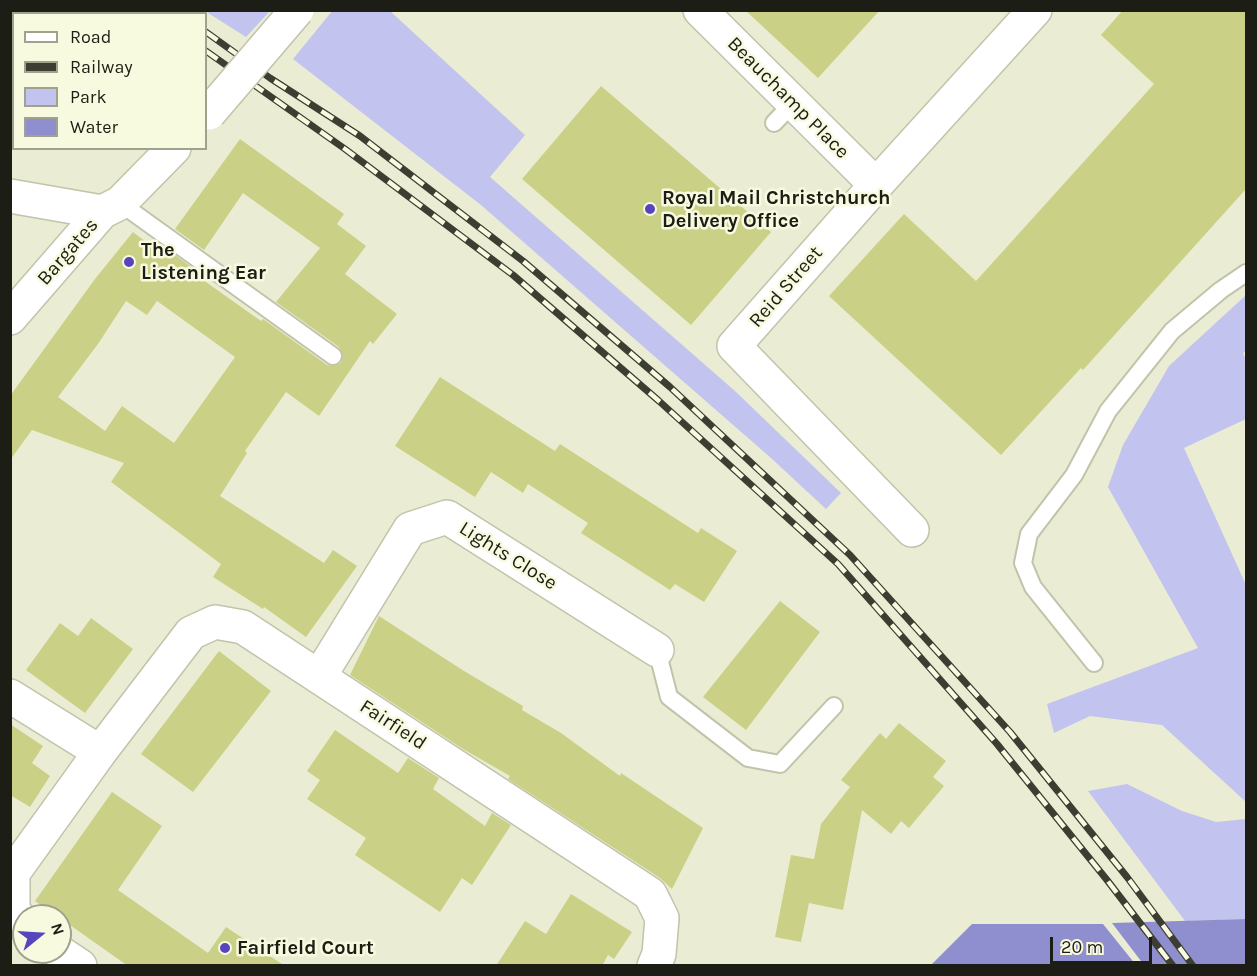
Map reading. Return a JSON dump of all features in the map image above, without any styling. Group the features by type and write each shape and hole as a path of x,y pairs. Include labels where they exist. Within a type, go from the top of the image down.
{"street":[{"path":"207,114 297,10"},
{"name":"Beauchamp Place","path":"700,10 784,113 876,185"},
{"name":"Reid Street","path":"912,530 734,346 1035,10"},
{"name":"Bargates","path":"10,318 111,208 172,150"},
{"path":"10,196 111,208"},
{"name":"Lights Close","path":"319,676 410,529 447,517 657,650"},
{"name":"Fairfield","path":"13,904 13,873 100,752 191,633 215,622 243,627 650,894 662,918 659,954 654,966"},
{"path":"10,696 100,752"}],"lane":[{"path":"111,208 333,356"},
{"path":"1094,663 1033,587 1023,564 1029,534 1074,475 1108,411 1172,331 1221,290 1246,273"},
{"path":"657,650 669,697 748,758 780,764 834,706"}],"green space":[{"path":"333,10 390,11 525,135 490,177 735,391 841,493 826,509 771,458 481,205 293,59"},
{"path":"205,11 270,11 246,37"},
{"path":"1246,295 1246,351 1243,353 1246,360 1246,419 1184,448 1246,585 1246,802 1162,725 1090,716 1054,733 1047,704 1198,648 1108,487 1123,445 1169,366"},
{"path":"1127,784 1182,811 1216,822 1246,819 1246,919 1185,921 1088,791"}],"water":[{"path":"1246,919 1246,966 1144,965 1112,923"},
{"path":"972,924 1103,924 1136,965 931,965"}],"building":[{"path":"745,10 880,10 818,78"},
{"path":"1123,10 1246,10 1246,189 1083,370 1081,368 1001,455 829,296 904,214 976,281 1154,84 1101,35"},
{"name":"Royal Mail Christchurch Delivery Office","path":"601,86 771,232 691,325 522,179"},
{"path":"240,139 344,214 337,224 366,246 345,274 397,314 373,344 370,341 319,416 286,392 245,451 247,453 220,496 324,563 333,550 357,566 306,637 264,607 263,609 213,577 221,564 111,482 124,463 32,430 10,460 10,396 95,279 133,232 159,252 163,246 191,267 189,270 327,365 333,366 341,363 343,356 339,347 276,302 320,248 243,193 204,250 175,229","holes":["126,301 147,315 157,301 235,357 174,443 122,406 105,431 58,397 98,344"]},
{"path":"440,377 555,451 560,444 698,533 701,528 737,551 704,602 675,584 670,590 581,533 588,523 528,484 523,493 491,472 475,497 395,446"},
{"path":"780,601 820,632 746,730 703,697"},
{"path":"379,616 523,706 522,710 561,733 620,776 621,773 703,828 672,889 660,878 508,779 510,776 463,749 350,675"},
{"path":"91,618 133,649 85,713 26,670 60,623 78,636"},
{"path":"219,651 271,691 193,792 141,754"},
{"path":"899,723 946,761 933,777 944,786 909,828 901,821 891,834 862,810 843,910 809,903 801,942 775,937 791,855 814,859 821,824 850,787 841,780 880,733 886,739"},
{"path":"10,724 43,746 32,763 50,776 30,807 10,795"},
{"path":"335,730 398,773 408,758 439,778 433,789 485,826 492,813 511,825 472,885 462,878 440,912 355,855 366,838 307,799 320,780 307,771"},
{"path":"112,792 162,826 118,890 208,953 226,927 285,966 128,966 72,926 72,904 39,904 35,901"},
{"path":"571,894 632,932 614,959 608,955 602,966 496,966 525,921 546,934"}],"railway":[{"path":"207,33 270,78 360,136 523,261 670,387 850,555 1010,732 1127,877 1193,966"},
{"path":"207,52 345,149 513,275 659,401 838,564 997,744 1173,966"}],"place":[{"name":"Royal Mail Christchurch Delivery Office","path":"650,209"},
{"name":"The Listening Ear","path":"129,262"},
{"name":"Fairfield Court","path":"225,948"}]}
